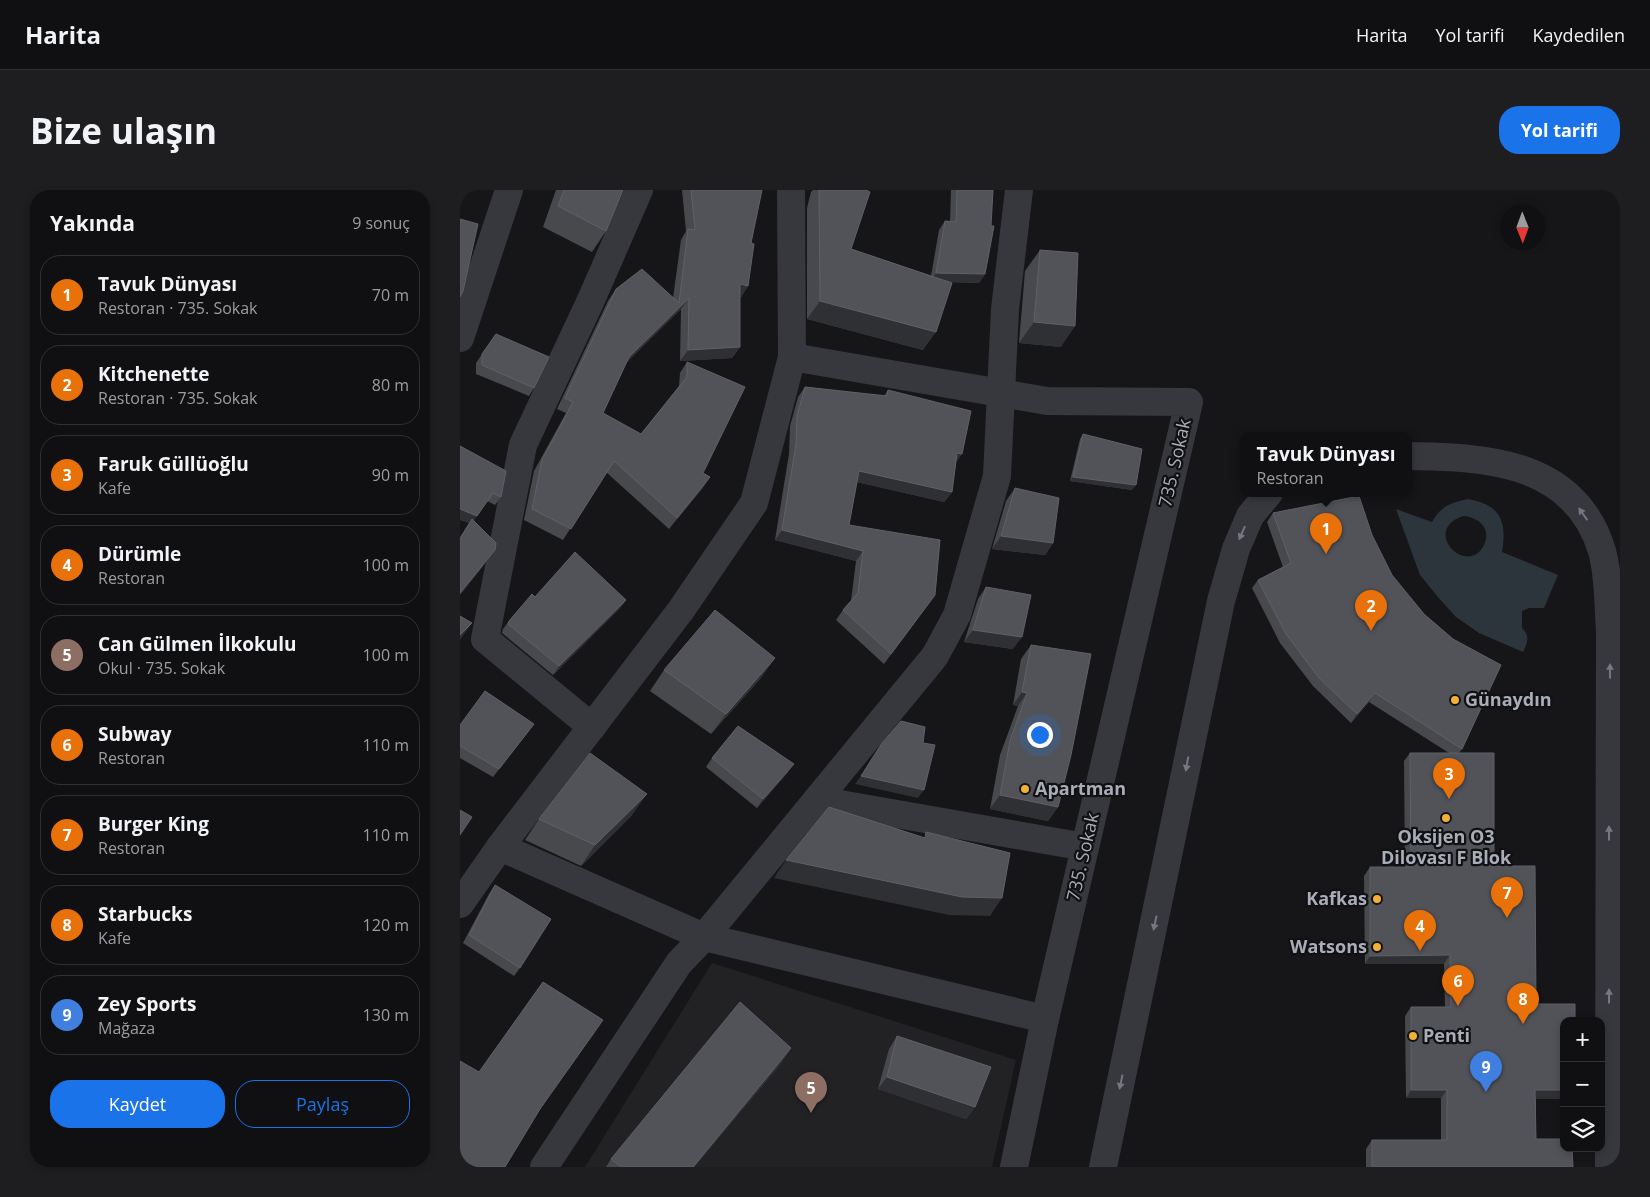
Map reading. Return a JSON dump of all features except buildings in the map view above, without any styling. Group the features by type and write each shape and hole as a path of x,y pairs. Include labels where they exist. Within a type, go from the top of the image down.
{"street":[{"path":"460,338 509,190"},
{"path":"592,727 485,639 523,445 591,300 639,190"},
{"path":"460,904 500,847 681,610 754,503 792,357 791,190"},
{"path":"544,1167 679,963 704,937 935,656 956,615 997,476 1005,309 1019,190"},
{"path":"792,357 1002,393"},
{"name":"735. Sokak","path":"1002,393 1047,401 1189,402 1045,1019 1014,1167"},
{"path":"1412,456 1464,456 1506,463 1537,474 1563,489 1593,529 1602,551 1607,581 1610,631 1608,1167"},
{"path":"1103,1167 1221,602 1239,541 1250,516 1266,497"},
{"path":"817,800 1085,847"},
{"path":"500,847 704,937 1045,1019"}],"shaded area":[{"path":"1468,499 1488,505 1499,516 1503,531 1502,552 1558,575 1544,608 1529,608 1522,611 1522,628 1527,639 1523,652 1479,633 1456,617 1437,596 1420,575 1396,509 1432,522 1443,509 1451,504","holes":["1463,516 1482,524 1485,529 1486,539 1477,554 1468,556 1459,554 1451,548 1446,532 1451,523"]},
{"path":"712,963 1016,1060 992,1167 585,1167"}],"place":[{"name":"Tavuk Dünyası","path":"1326,554"},
{"name":"Kitchenette","path":"1371,631"},
{"name":"Günaydın","path":"1455,700"},
{"name":"Apartman","path":"1025,789"},
{"name":"Faruk Güllüoğlu","path":"1449,799"},
{"name":"Oksijen O3 Dilovası F Blok","path":"1446,818"},
{"name":"Kafkas","path":"1377,899"},
{"name":"Burger King","path":"1507,918"},
{"name":"Watsons","path":"1377,947"},
{"name":"Dürümle","path":"1420,951"},
{"name":"Subway","path":"1458,1006"},
{"name":"Starbucks","path":"1523,1024"},
{"name":"Penti","path":"1413,1036"},
{"name":"Zey Sports","path":"1486,1092"},
{"name":"Can Gülmen İlkokulu","path":"811,1113"}]}
